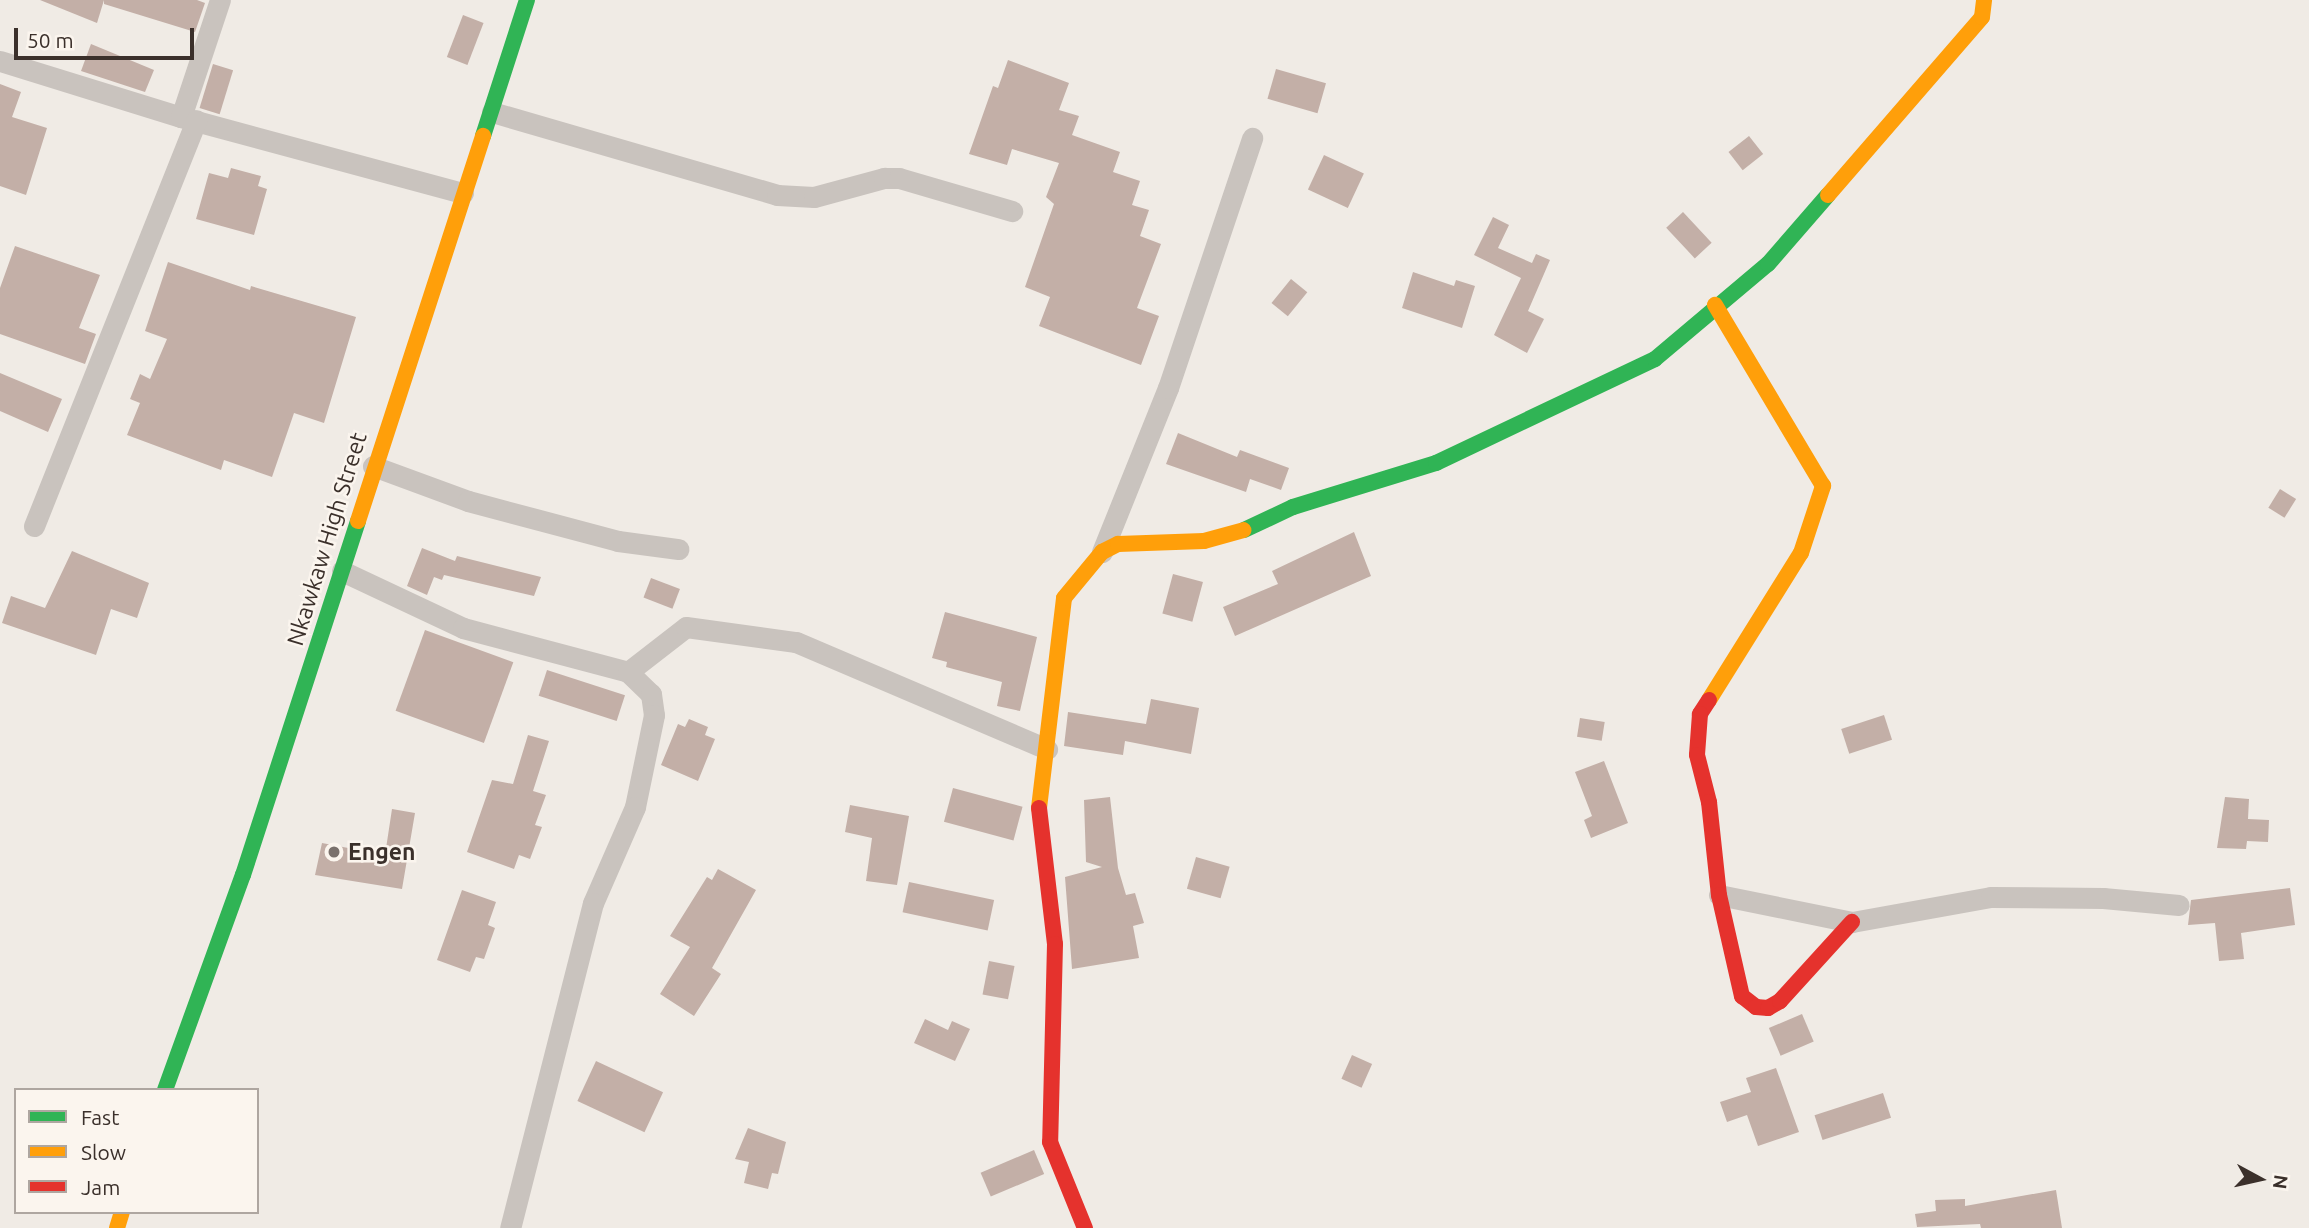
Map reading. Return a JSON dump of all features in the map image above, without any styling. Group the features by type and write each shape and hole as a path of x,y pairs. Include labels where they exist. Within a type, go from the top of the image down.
{"street":[{"path":"34,526 189,118 220,0"},
{"name":"Nkawkaw High Street","path":"166,1088 243,875 342,571 373,466 527,0"},
{"path":"1102,552 1133,541 1160,544 1233,535 1293,507 1436,463 1655,359 1715,305 1768,264 1982,17 1984,0"},
{"path":"0,61 189,118 463,193"},
{"path":"492,112 777,195 814,197 884,178 899,178 1012,211"},
{"path":"1085,1228 1050,1142 1048,1122 1055,944 1039,832 1064,597 1102,552 1168,388 1252,138"},
{"path":"1715,305 1823,486 1801,553 1700,714 1697,755 1709,802 1718,895 1742,996 1756,1007 1780,1001 1852,922"},
{"path":"373,466 467,501 618,541 678,549"},
{"path":"342,571 463,628 628,672 651,694 654,715 635,807 593,903 510,1228"},
{"path":"628,672 686,627 796,642 1047,749"},
{"path":"1718,895 1852,922 1991,897 2102,898 2179,905"}],"building":[{"path":"40,0 104,0 97,23"},
{"path":"104,0 197,0 205,3 195,32 104,4"},
{"path":"463,15 484,23 467,65 447,57"},
{"path":"91,44 154,70 145,92 81,71"},
{"path":"1008,60 1069,83 1059,110 1079,116 1072,135 1120,152 1113,172 1140,181 1132,205 1149,210 1140,236 1161,244 1137,308 1159,316 1141,365 1039,326 1050,297 1025,287 1054,204 1046,197 1059,163 1012,149 1007,165 969,154 993,86 998,88"},
{"path":"213,64 233,70 220,114 200,108"},
{"path":"1276,69 1326,83 1317,113 1267,99"},
{"path":"0,84 21,92 12,117 47,128 26,195 0,186"},
{"path":"1749,136 1763,154 1743,170 1729,152"},
{"path":"1324,155 1364,174 1348,208 1308,189"},
{"path":"231,168 261,176 258,186 267,189 254,235 196,219 209,173 228,178"},
{"path":"1683,212 1712,243 1695,258 1666,228"},
{"path":"1493,217 1509,225 1498,248 1532,263 1536,254 1550,260 1528,311 1544,319 1527,353 1494,335 1521,278 1474,255"},
{"path":"15,246 100,275 79,328 96,334 85,364 0,334 0,288"},
{"path":"168,262 250,290 251,286 356,317 324,423 294,413 272,477 224,460 221,470 127,435 140,403 130,399 140,374 150,379 167,339 145,331"},
{"path":"1413,272 1454,286 1456,280 1475,286 1462,328 1402,308"},
{"path":"1291,279 1307,292 1288,316 1271,303"},
{"path":"0,373 62,399 48,432 0,411"},
{"path":"1178,433 1237,457 1240,450 1289,468 1281,490 1250,479 1246,492 1166,464"},
{"path":"2280,489 2296,499 2284,518 2268,508"},
{"path":"1354,532 1371,576 1235,636 1223,607 1278,584 1272,571"},
{"path":"422,548 455,561 457,556 541,577 534,596 444,575 442,580 434,577 427,595 407,586"},
{"path":"72,551 149,583 137,618 111,609 96,655 2,623 11,596 45,608"},
{"path":"1173,574 1203,582 1192,622 1162,614"},
{"path":"651,578 680,589 672,609 643,598"},
{"path":"945,612 1037,637 1020,711 997,706 1002,682 946,667 947,662 932,658"},
{"path":"425,630 513,662 484,743 396,711"},
{"path":"547,670 625,695 617,721 539,696"},
{"path":"1151,699 1199,708 1191,754 1125,741 1123,755 1064,746 1068,712 1146,724"},
{"path":"1884,715 1892,740 1849,754 1841,729"},
{"path":"1580,718 1605,722 1602,741 1577,737"},
{"path":"689,719 708,727 705,735 715,739 698,781 661,765 678,724 685,727"},
{"path":"528,735 549,741 533,791 546,795 535,825 542,827 530,859 519,855 514,869 467,852 492,780 513,784"},
{"path":"1604,761 1628,823 1591,838 1584,820 1592,816 1575,772"},
{"path":"953,788 1023,807 1013,840 944,822"},
{"path":"1110,797 1118,868 1126,895 1135,893 1144,923 1133,926 1139,958 1072,969 1065,877 1102,867 1086,862 1084,800"},
{"path":"2225,797 2249,799 2248,819 2269,820 2268,842 2247,841 2246,849 2217,848"},
{"path":"850,805 909,816 897,885 866,881 872,838 845,832"},
{"path":"392,809 415,813 402,889 315,875 322,843 385,855"},
{"path":"1196,857 1230,867 1221,898 1187,889"},
{"path":"718,869 756,890 712,968 721,974 694,1016 660,994 690,947 670,936 707,877 712,880"},
{"path":"909,882 994,900 988,930 903,912"},
{"path":"2290,888 2295,925 2241,933 2244,959 2219,961 2215,923 2188,925 2191,900"},
{"path":"462,890 496,902 488,925 495,928 484,959 476,957 470,972 437,960"},
{"path":"989,961 1015,966 1008,999 983,994"},
{"path":"1802,1014 1814,1042 1781,1056 1769,1028"},
{"path":"925,1019 948,1030 952,1021 970,1029 955,1061 914,1043"},
{"path":"1352,1055 1372,1064 1362,1088 1341,1079"},
{"path":"596,1061 663,1092 644,1132 577,1101"},
{"path":"1776,1068 1799,1132 1758,1146 1747,1115 1727,1122 1720,1102 1751,1092 1746,1078"},
{"path":"1883,1093 1891,1118 1823,1140 1815,1115"},
{"path":"748,1128 786,1142 778,1174 772,1173 768,1189 744,1183 749,1162 735,1159"},
{"path":"1034,1150 1044,1174 991,1197 981,1173"},
{"path":"2056,1190 2062,1228 1981,1228 1980,1224 1917,1227 1915,1214 1936,1211 1935,1200 1965,1199 1965,1206"}],"traffic: fast":[{"path":"483,136 527,0"},
{"path":"1244,530 1293,507 1436,463 1655,359 1768,264 1828,195"},
{"path":"166,1088 243,875 358,521"}],"traffic: slow":[{"path":"1828,195 1982,17 1984,0"},
{"path":"358,521 483,136"},
{"path":"1709,700 1801,553 1823,486 1715,305"},
{"path":"1039,808 1064,598 1102,552 1118,544 1204,541 1244,530"},
{"path":"117,1228 121,1214"}],"traffic: jam":[{"path":"1709,700 1700,714 1697,755 1709,802 1719,895 1742,996 1756,1007 1768,1008 1780,1001 1852,922"},
{"path":"1039,808 1055,944 1050,1142 1085,1228"}],"place":[{"name":"Engen","path":"334,852"}]}
